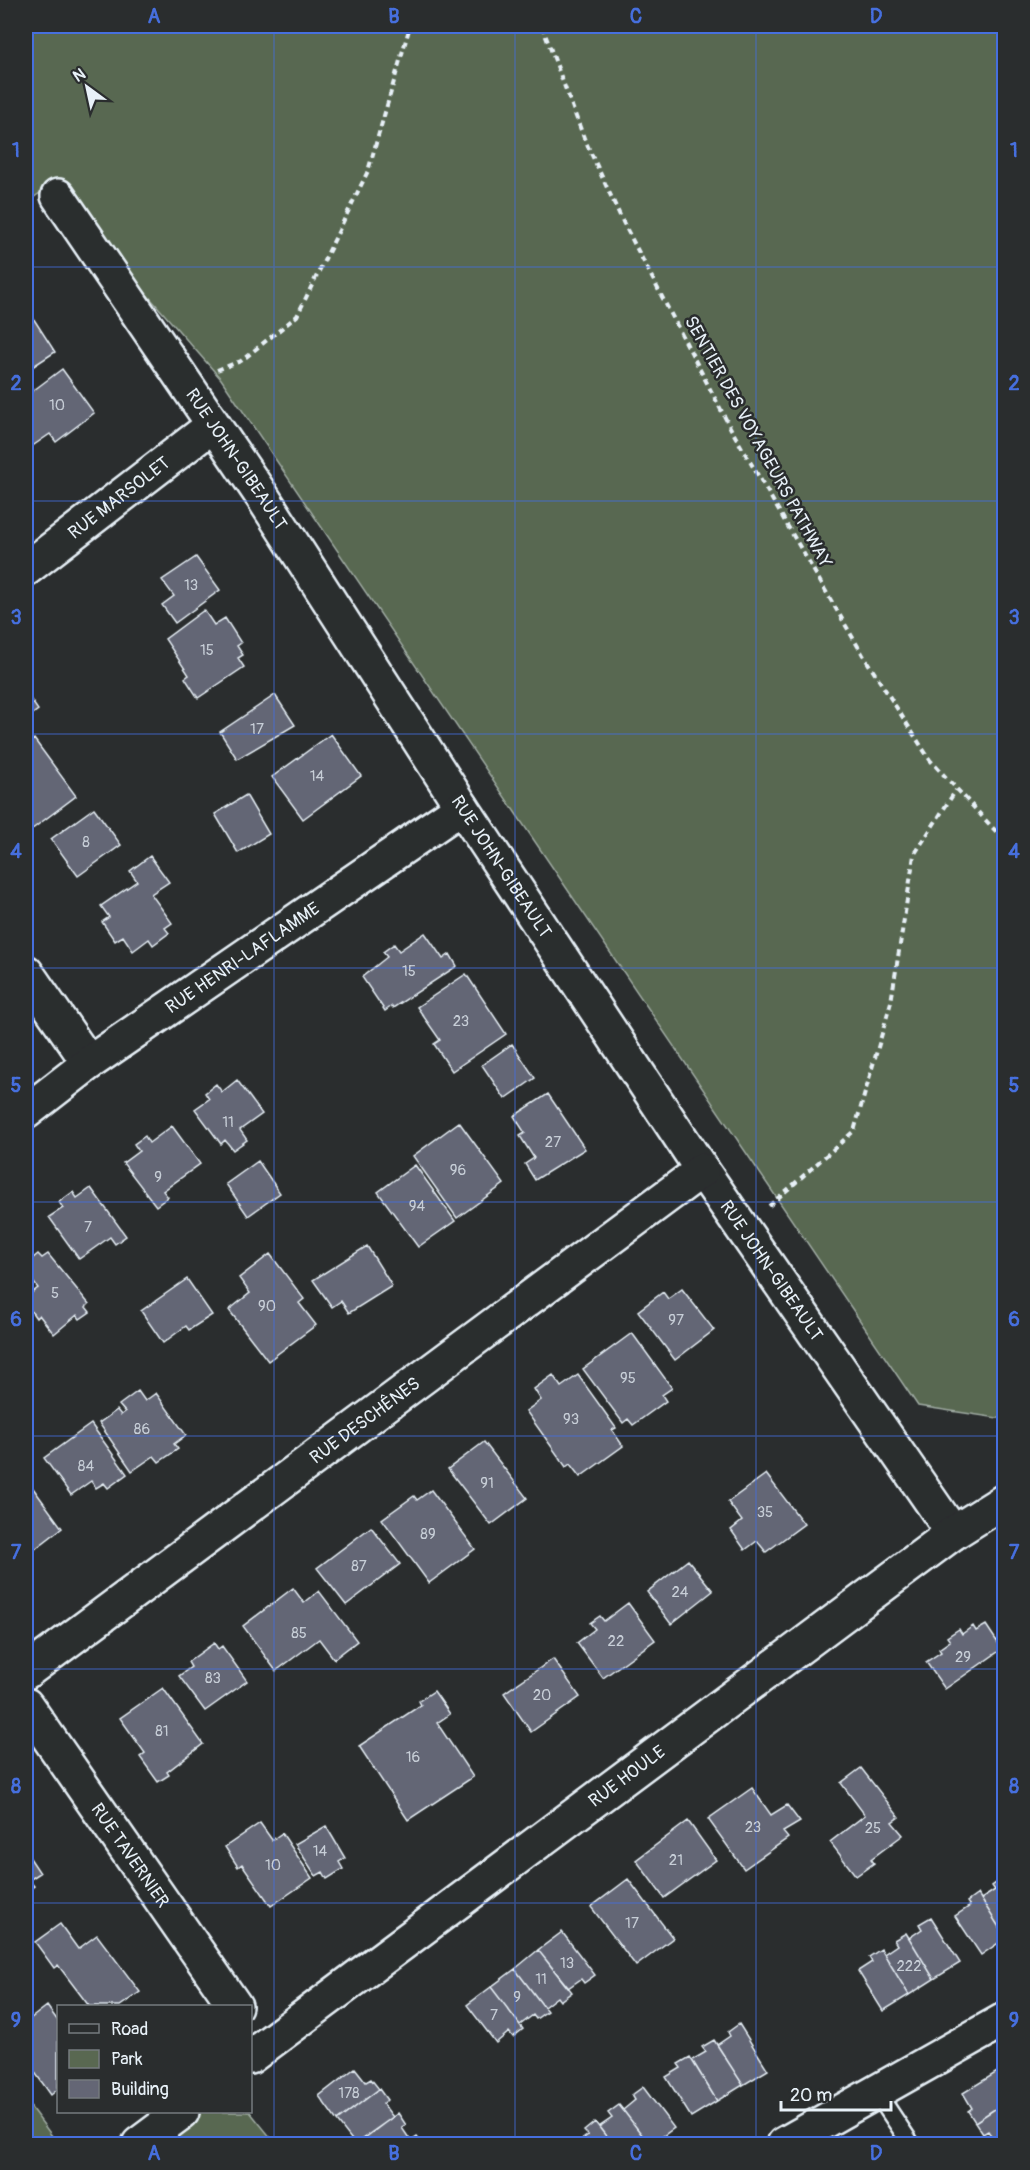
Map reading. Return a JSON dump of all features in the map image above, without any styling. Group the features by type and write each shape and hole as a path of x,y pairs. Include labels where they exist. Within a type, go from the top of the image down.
{"street":[{"name":"RUE JOHN-GIBEAULT","path":"58,196 212,426 262,496 462,807 702,1170 953,1533"},
{"name":"RUE MARSOLET","path":"26,569 212,426"},
{"name":"RUE HENRI-LAFLAMME","path":"26,1112 89,1063 462,807"},
{"path":"26,972 89,1063"},
{"name":"RUE DESCHÊNES","path":"26,1672 702,1170"},
{"name":"RUE HOULE","path":"254,2044 953,1533 1005,1500"},
{"name":"RUE TAVERNIER","path":"26,1705 234,2005"},
{"path":"784,2145 1005,2020"},
{"path":"139,2145 181,2113"}],"lane":[{"path":"877,2093 911,2145"}],"path":[{"path":"183,383 240,361 297,316 368,171 410,26"},
{"name":"SENTIER DES VOYAGEURS PATHWAY","path":"542,26 584,138 623,222 731,429 863,655 930,760 1005,840"},
{"path":"743,1229 854,1131 891,1002 914,855 956,790"}],"green space":[{"path":"26,26 1004,26 1004,1419 918,1406 221,379 51,185 26,203"},
{"path":"26,2101 58,2144 26,2144"},
{"path":"181,2113 251,2113 276,2144 139,2144"}],"building":[{"path":"26,307 55,352 26,371"},
{"path":"62,369 94,413 56,442 50,434 28,449 26,446 26,396"},
{"path":"196,557 220,590 175,623 162,605 174,596 162,580"},
{"path":"204,610 214,625 225,618 241,643 237,646 243,655 238,658 244,667 198,698 185,678 189,675 165,639"},
{"path":"26,693 38,710 26,719"},
{"path":"275,695 295,725 237,759 220,732"},
{"path":"331,734 361,776 303,819 272,777"},
{"path":"34,739 76,796 31,830 26,823 26,745"},
{"path":"246,795 269,834 238,853 215,814"},
{"path":"94,808 121,845 78,876 51,839"},
{"path":"150,856 169,882 151,894 172,923 165,928 169,933 153,945 149,939 133,951 123,936 115,941 102,922 109,917 101,906 137,881 130,871"},
{"path":"425,933 443,959 450,954 457,966 385,1011 362,977 387,957 383,952 394,944 399,951"},
{"path":"466,974 506,1034 452,1071 434,1044 440,1040 417,1007"},
{"path":"512,1044 535,1078 505,1099 482,1065"},
{"path":"237,1080 262,1114 240,1130 247,1140 233,1150 225,1140 221,1144 195,1109 209,1099 205,1093 216,1084 222,1092"},
{"path":"548,1094 585,1149 535,1180 525,1164 534,1158 520,1136 525,1133 514,1116"},
{"path":"459,1122 504,1184 457,1218 413,1156"},
{"path":"172,1126 200,1164 163,1191 168,1197 156,1206 123,1163 139,1151 134,1144 145,1136 149,1143"},
{"path":"258,1161 280,1193 248,1216 226,1184"},
{"path":"415,1165 455,1221 418,1247 378,1192"},
{"path":"91,1188 126,1236 115,1244 110,1237 79,1259 49,1217 63,1208 59,1202 73,1192 77,1198"},
{"path":"367,1246 392,1286 349,1313 341,1301 332,1307 313,1280"},
{"path":"38,1254 42,1258 48,1254 89,1304 86,1307 90,1312 80,1319 77,1315 54,1334 39,1315 36,1318 26,1304 26,1297 38,1288 26,1273 29,1270 26,1264"},
{"path":"270,1254 304,1299 299,1303 316,1325 268,1361 229,1310 250,1293 239,1278"},
{"path":"187,1279 212,1315 189,1330 186,1326 163,1343 141,1311"},
{"path":"682,1289 714,1330 675,1360 638,1311 663,1292 668,1299"},
{"path":"632,1333 672,1388 662,1395 666,1401 633,1425 628,1419 623,1423 583,1369"},
{"path":"553,1375 561,1387 578,1375 616,1428 612,1430 623,1446 580,1477 570,1464 566,1467 526,1411 541,1400 534,1389"},
{"path":"138,1391 145,1401 156,1393 186,1435 174,1444 178,1449 159,1462 154,1456 132,1471 99,1423 117,1410 121,1415 125,1412 119,1405"},
{"path":"91,1424 127,1474 108,1488 104,1483 96,1488 91,1481 71,1495 44,1458"},
{"path":"484,1442 527,1498 491,1525 448,1469"},
{"path":"766,1474 804,1524 766,1552 757,1541 745,1550 731,1530 742,1521 728,1502"},
{"path":"33,1488 62,1528 26,1556 26,1493"},
{"path":"431,1490 475,1549 429,1583 382,1519 414,1496 417,1500"},
{"path":"371,1527 400,1564 346,1605 317,1568"},
{"path":"688,1560 713,1591 671,1624 647,1592"},
{"path":"293,1588 304,1603 319,1591 357,1641 334,1659 319,1639 276,1671 243,1626"},
{"path":"628,1603 655,1640 603,1678 577,1643 595,1629 590,1623 600,1616 604,1621"},
{"path":"986,1625 1002,1649 945,1689 926,1662 941,1652 939,1649 950,1641 947,1637 959,1629 962,1634 973,1626 976,1631"},
{"path":"214,1643 218,1649 222,1646 247,1681 205,1711 179,1676 191,1667 188,1662"},
{"path":"553,1659 580,1697 531,1732 504,1693"},
{"path":"163,1688 203,1744 167,1772 169,1775 158,1782 140,1757 145,1753 120,1718"},
{"path":"434,1691 450,1714 437,1723 473,1777 408,1820 359,1746 421,1705 419,1701"},
{"path":"861,1768 899,1817 892,1822 903,1835 871,1859 874,1863 856,1876 830,1842 865,1815 841,1783"},
{"path":"752,1788 771,1815 787,1805 800,1822 783,1832 788,1838 744,1869 708,1819"},
{"path":"688,1821 716,1860 664,1898 636,1860"},
{"path":"260,1823 272,1840 282,1833 312,1878 271,1906 242,1864 238,1867 225,1847"},
{"path":"326,1826 345,1858 339,1862 343,1869 327,1879 323,1872 316,1876 295,1844"},
{"path":"26,1852 40,1873 29,1880 34,1886 26,1892"},
{"path":"1003,1878 1004,1935 981,1899 995,1890 992,1886"},
{"path":"628,1879 673,1938 636,1966 591,1907"},
{"path":"978,1894 1004,1935 1004,1939 981,1955 955,1916 970,1906 967,1902"},
{"path":"931,1917 960,1963 934,1979 909,1938 922,1929 919,1924"},
{"path":"60,1924 78,1949 97,1935 140,1992 121,2005 88,2005 58,1965 54,1968 35,1942"},
{"path":"562,1932 595,1975 584,1983 581,1979 568,1988 538,1950"},
{"path":"906,1933 934,1979 909,1995 884,1954 897,1945 894,1940"},
{"path":"881,1949 909,1995 883,2011 858,1971 872,1962 869,1957"},
{"path":"538,1950 572,1992 560,2001 557,1997 544,2007 515,1969"},
{"path":"515,1969 547,2011 536,2019 533,2015 520,2025 491,1987"},
{"path":"491,1987 523,2029 513,2037 509,2032 496,2043 467,2005"},
{"path":"47,2006 57,2020 57,2090 51,2095 26,2060 26,2022"},
{"path":"739,2024 768,2070 743,2085 717,2045 730,2036 728,2032"},
{"path":"714,2040 743,2085 717,2101 692,2060 706,2052 702,2047"},
{"path":"690,2057 717,2101 691,2117 666,2077 681,2068 678,2064"},
{"path":"355,2068 366,2082 371,2079 379,2089 337,2121 319,2096"},
{"path":"1002,2069 1004,2103 975,2122 968,2111 972,2108 963,2093"},
{"path":"643,2087 674,2128 652,2144 649,2144 623,2110 635,2100 632,2095"},
{"path":"379,2089 387,2100 383,2104 393,2117 355,2144 337,2121"},
{"path":"1004,2103 1004,2140 997,2144 988,2131 983,2134 975,2122"},
{"path":"619,2105 649,2144 612,2144 599,2127 612,2118 608,2113"},
{"path":"398,2113 406,2125 402,2128 411,2141 407,2144 357,2144"},
{"path":"595,2122 612,2144 576,2144 588,2135 584,2131"},
{"path":"417,2137 422,2144 407,2144 411,2141"}]}
